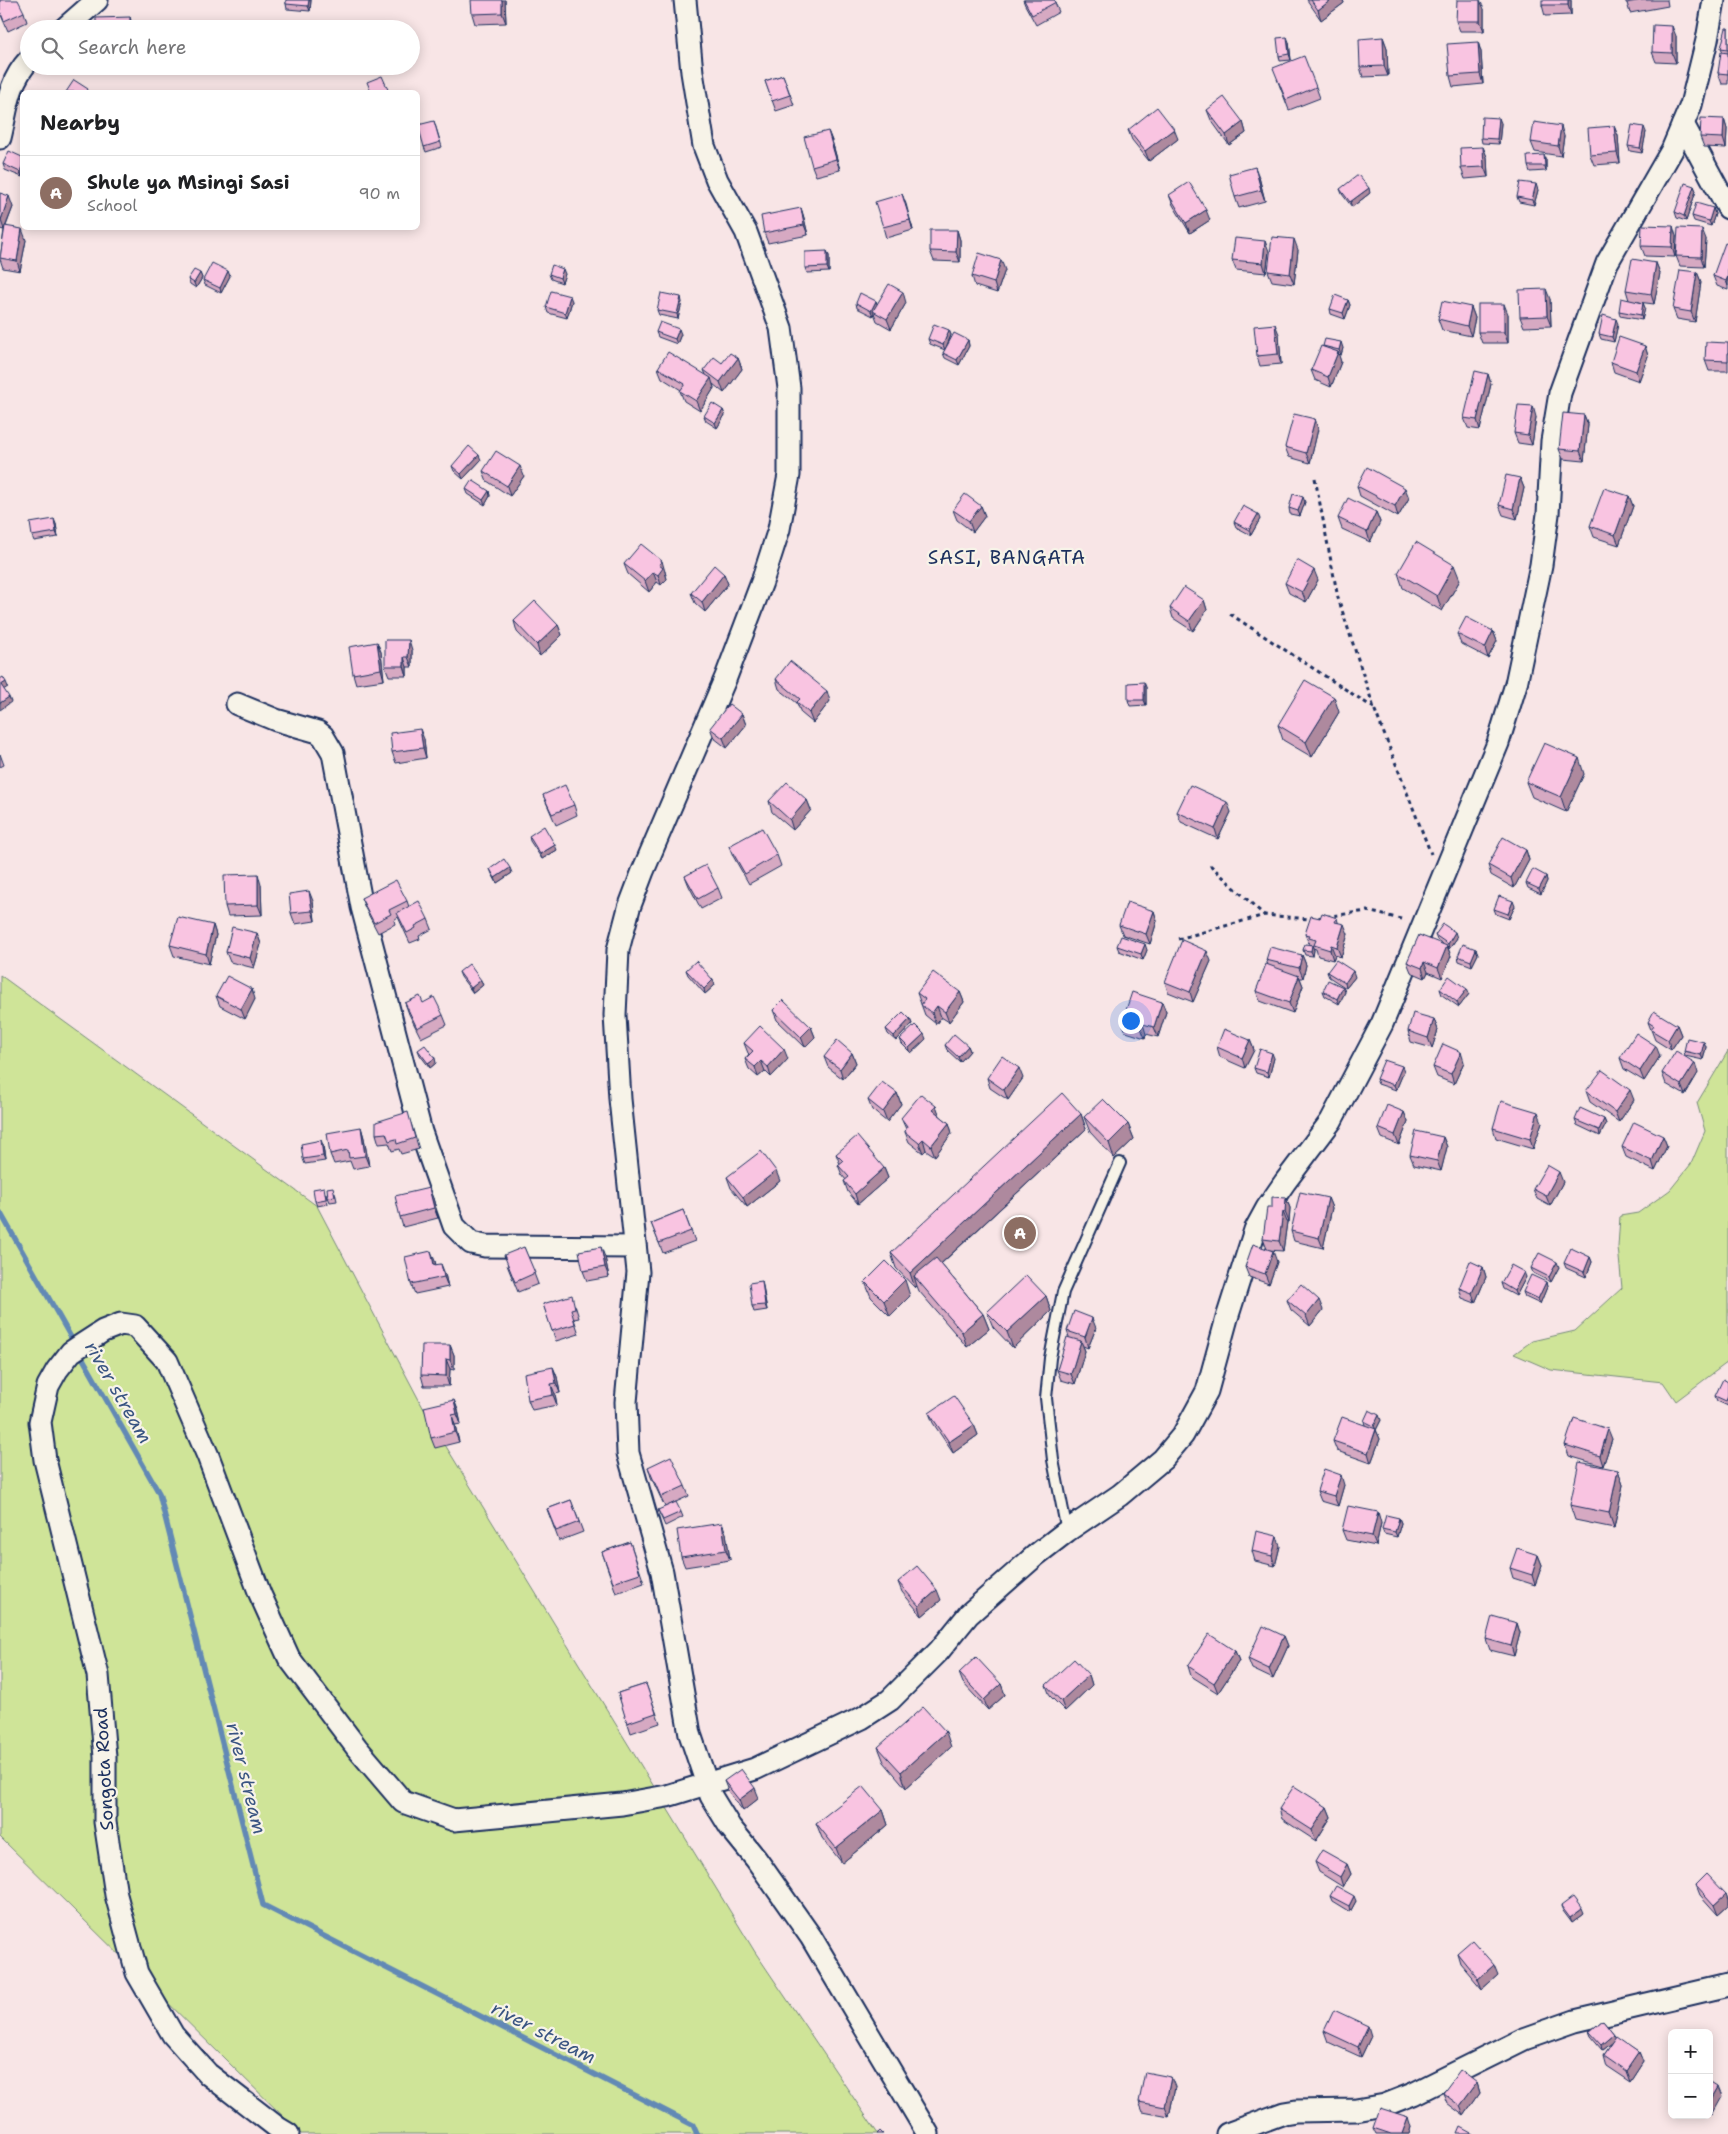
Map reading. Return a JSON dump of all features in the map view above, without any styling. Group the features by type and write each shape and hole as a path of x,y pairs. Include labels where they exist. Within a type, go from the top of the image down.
{"street":[{"path":"74,20 97,0"},
{"path":"685,0 692,72 704,146 718,180 746,232 781,328 789,388 789,475 779,529 758,590 726,677 643,871 629,908 618,950 616,1024 620,1099 638,1272 626,1402 628,1453 662,1572 690,1734 716,1808 756,1859 810,1937 928,2134"},
{"name":"Songota Road","path":"288,2134 208,2074 173,2035 136,1973 116,1895 105,1822 105,1757 98,1675 56,1510 45,1460 40,1422 48,1386 57,1370 77,1348 103,1331 121,1324 135,1326 167,1361 208,1456 260,1594 289,1658 357,1748 403,1802 454,1820 622,1804 667,1796 755,1769 791,1754 862,1718 890,1700 939,1651 970,1614 1067,1531 1120,1494 1164,1459 1183,1436 1206,1391 1255,1230 1285,1182 1331,1122 1382,1024 1498,743 1516,684 1541,565 1548,514 1552,441 1560,393 1566,372 1607,263 1672,150 1691,105 1714,0"},
{"path":"0,138 8,96 20,72"},
{"path":"1683,124 1728,208"},
{"path":"237,704 276,720 318,732 323,736 333,753 362,907 376,963 421,1132 454,1226 472,1243 485,1246 635,1248"},
{"path":"1226,2134 1284,2113 1356,2110 1385,2105 1413,2094 1524,2040 1575,2021 1728,1986"}],"lane":[{"path":"1067,1531 1053,1460 1046,1398 1050,1358 1063,1292 1120,1163"}],"path":[{"path":"1315,478 1338,598 1374,708 1425,835 1440,884"},
{"path":"1230,614 1374,708"},
{"path":"1210,865 1265,916"},
{"path":"1178,939 1265,916 1309,919 1367,910 1390,915 1423,926"}],"green space":[{"path":"0,975 317,1206 428,1417 755,1952 878,2134 301,2134 0,1837"},
{"path":"1728,1051 1728,1362 1676,1401 1663,1382 1551,1370 1514,1354 1532,1341 1575,1331 1622,1288 1618,1247 1620,1216 1638,1213 1670,1190 1691,1164 1705,1131 1697,1103"}],"building":[{"path":"0,0 18,0 24,12 4,21 0,11"},
{"path":"286,0 309,0 308,6 286,4"},
{"path":"471,0 502,0 502,13 472,14"},
{"path":"1024,0 1054,0 1056,2 1032,15"},
{"path":"1311,0 1331,0 1318,10"},
{"path":"1457,0 1480,0 1480,21 1456,21"},
{"path":"1542,0 1568,0 1568,5 1542,5"},
{"path":"1626,0 1642,0 1626,3"},
{"path":"130,17 130,20 96,20 96,18"},
{"path":"1653,25 1672,26 1672,53 1652,52"},
{"path":"1726,28 1728,28 1728,49 1721,48"},
{"path":"1287,37 1289,54 1279,56 1277,38"},
{"path":"1383,37 1384,66 1360,67 1359,39"},
{"path":"1478,42 1480,74 1450,76 1447,44"},
{"path":"1721,52 1728,53 1728,74 1718,73"},
{"path":"1304,56 1316,87 1286,100 1273,68"},
{"path":"783,75 790,95 772,101 765,81"},
{"path":"382,76 388,90 370,90 367,82"},
{"path":"74,80 88,89 87,90 67,90"},
{"path":"1224,97 1243,122 1226,135 1207,110"},
{"path":"1157,107 1174,129 1145,151 1128,130"},
{"path":"1482,117 1499,118 1497,139 1481,138"},
{"path":"1701,118 1724,119 1723,138 1700,137"},
{"path":"434,121 440,142 424,147 420,124"},
{"path":"1534,122 1561,126 1558,146 1531,142"},
{"path":"1632,125 1644,127 1640,148 1628,146"},
{"path":"1614,126 1617,153 1590,155 1588,128"},
{"path":"828,131 836,159 812,166 804,137"},
{"path":"1483,147 1484,167 1461,168 1460,148"},
{"path":"9,151 20,156 20,172 3,164"},
{"path":"1544,155 1545,166 1528,166 1527,156"},
{"path":"1255,167 1261,190 1235,197 1229,174"},
{"path":"1358,175 1369,188 1350,202 1340,189"},
{"path":"1189,182 1206,210 1186,223 1169,195"},
{"path":"1520,182 1536,184 1532,200 1517,197"},
{"path":"1685,183 1694,186 1684,216 1675,212"},
{"path":"0,193 9,196 1,220 0,220"},
{"path":"902,194 910,220 883,227 875,202"},
{"path":"1696,203 1713,208 1709,221 1692,216"},
{"path":"801,208 804,225 764,233 761,216"},
{"path":"1642,225 1673,226 1672,247 1641,246"},
{"path":"5,226 20,229 22,230 17,261 0,258"},
{"path":"1678,228 1702,229 1701,257 1676,256"},
{"path":"930,230 957,230 956,252 930,251"},
{"path":"1272,237 1294,239 1290,274 1268,271"},
{"path":"1235,238 1265,241 1263,263 1232,260"},
{"path":"1725,243 1728,244 1728,276 1726,281 1713,276"},
{"path":"827,251 827,267 805,268 805,252"},
{"path":"979,253 1001,260 994,283 972,276"},
{"path":"1632,259 1656,263 1651,294 1626,290"},
{"path":"212,263 228,271 220,288 203,280"},
{"path":"552,265 563,269 560,278 549,274"},
{"path":"194,270 200,273 194,283 188,279"},
{"path":"1680,270 1697,272 1691,312 1673,309"},
{"path":"889,284 903,292 887,319 873,311"},
{"path":"1546,289 1547,316 1520,317 1519,290"},
{"path":"551,291 570,296 565,313 546,307"},
{"path":"661,293 681,297 677,314 657,310"},
{"path":"860,293 876,301 871,311 856,303"},
{"path":"1335,295 1348,300 1343,313 1330,309"},
{"path":"1621,298 1643,303 1641,315 1619,311"},
{"path":"1442,301 1471,307 1467,326 1438,319"},
{"path":"1478,304 1504,304 1504,332 1478,332"},
{"path":"1603,315 1616,319 1612,337 1599,334"},
{"path":"660,322 679,329 675,339 656,332"},
{"path":"934,324 949,330 943,345 928,339"},
{"path":"1275,324 1278,354 1257,356 1254,326"},
{"path":"954,333 968,340 957,360 943,353"},
{"path":"1619,337 1645,346 1636,371 1611,362"},
{"path":"1325,339 1341,342 1339,350 1323,346"},
{"path":"1706,342 1728,343 1728,361 1705,360"},
{"path":"1321,346 1338,352 1328,377 1311,370"},
{"path":"668,352 711,378 696,401 680,391 685,384 658,368"},
{"path":"730,353 738,358 720,382 704,370 714,357 722,363"},
{"path":"1475,371 1488,374 1477,420 1464,418"},
{"path":"712,403 723,410 715,423 704,416"},
{"path":"1518,405 1533,406 1528,435 1514,433"},
{"path":"1563,413 1584,415 1580,451 1559,449"},
{"path":"1294,414 1315,419 1306,453 1285,447"},
{"path":"469,446 479,455 461,474 452,466"},
{"path":"496,451 520,466 507,486 483,471"},
{"path":"1367,467 1405,488 1395,506 1357,486"},
{"path":"1506,475 1520,478 1513,509 1499,505"},
{"path":"472,480 489,491 483,500 466,489"},
{"path":"1604,488 1629,496 1615,535 1590,526"},
{"path":"965,494 981,506 969,521 953,510"},
{"path":"1293,494 1303,497 1298,511 1289,508"},
{"path":"1348,498 1376,512 1367,532 1338,518"},
{"path":"1243,506 1258,514 1249,530 1234,522"},
{"path":"54,519 56,532 32,536 30,523"},
{"path":"1416,542 1454,565 1437,596 1398,573"},
{"path":"641,544 662,561 659,565 663,568 658,575 653,572 645,581 624,564"},
{"path":"1297,560 1314,570 1302,592 1285,583"},
{"path":"714,565 724,574 702,602 691,593"},
{"path":"1184,587 1204,600 1189,621 1170,608"},
{"path":"535,601 558,625 537,645 514,621"},
{"path":"1466,617 1493,631 1485,648 1457,634"},
{"path":"385,640 409,640 408,657 404,657 404,666 385,666"},
{"path":"377,642 381,669 353,674 349,647"},
{"path":"790,661 827,691 809,713 797,702 800,699 776,679"},
{"path":"3,677 6,682 1,685 9,697 0,703 0,679"},
{"path":"1305,680 1334,697 1306,742 1278,725"},
{"path":"1144,682 1144,700 1128,700 1128,683"},
{"path":"729,704 742,714 723,738 710,728"},
{"path":"420,729 423,748 392,752 390,733"},
{"path":"1544,743 1579,758 1561,797 1526,782"},
{"path":"787,782 807,800 790,820 769,801"},
{"path":"565,785 574,805 552,814 543,795"},
{"path":"1190,785 1227,802 1215,829 1177,812"},
{"path":"544,826 555,845 540,854 529,836"},
{"path":"762,828 777,855 745,874 729,846"},
{"path":"1503,837 1526,850 1511,878 1488,865"},
{"path":"504,859 510,868 495,878 490,869"},
{"path":"706,865 718,888 698,899 685,876"},
{"path":"1533,869 1546,876 1539,889 1526,883"},
{"path":"258,874 258,905 225,906 224,875"},
{"path":"396,880 407,901 389,910 391,914 374,923 361,898"},
{"path":"309,891 312,911 291,913 289,894"},
{"path":"1499,896 1513,901 1508,914 1494,909"},
{"path":"419,901 428,919 407,933 397,913"},
{"path":"1127,902 1154,911 1146,934 1119,925"},
{"path":"1322,913 1337,918 1335,922 1344,924 1337,947 1331,945 1330,950 1314,945 1316,940 1309,938 1310,935 1305,934 1311,916 1320,918"},
{"path":"178,917 213,925 206,954 170,945"},
{"path":"1443,924 1455,932 1448,944 1435,935"},
{"path":"232,927 257,933 250,958 226,952"},
{"path":"1419,935 1447,946 1438,968 1424,962 1422,968 1407,962"},
{"path":"1121,936 1145,944 1141,954 1117,946"},
{"path":"1182,940 1207,951 1190,992 1165,982"},
{"path":"1305,944 1312,945 1311,951 1303,950"},
{"path":"1463,944 1476,949 1471,961 1458,956"},
{"path":"1270,947 1302,955 1299,968 1266,960"},
{"path":"1336,960 1353,971 1345,983 1327,972"},
{"path":"696,961 713,980 704,989 686,970"},
{"path":"469,964 481,980 471,988 459,972"},
{"path":"1266,964 1299,976 1289,1003 1256,991"},
{"path":"933,972 960,992 945,1012 937,1006 932,1013 921,1005 925,999 917,993"},
{"path":"227,976 252,989 241,1009 216,996"},
{"path":"1449,976 1467,989 1457,1002 1440,989"},
{"path":"1328,980 1343,987 1337,999 1323,991"},
{"path":"1132,992 1162,1002 1154,1027 1143,1024 1141,1028 1122,1022"},
{"path":"420,996 423,1003 434,997 443,1015 417,1028 405,1003"},
{"path":"783,1000 811,1027 801,1037 773,1010"},
{"path":"1654,1011 1677,1025 1668,1040 1651,1030 1654,1026 1648,1022"},
{"path":"903,1012 910,1019 894,1036 886,1029"},
{"path":"1413,1013 1434,1019 1428,1038 1408,1031"},
{"path":"915,1025 924,1034 909,1048 900,1039"},
{"path":"760,1026 784,1049 768,1067 761,1061 755,1067 745,1059 753,1051 744,1043"},
{"path":"1224,1029 1250,1040 1242,1058 1217,1047"},
{"path":"1636,1033 1656,1046 1640,1071 1620,1058"},
{"path":"954,1034 968,1046 958,1057 945,1045"},
{"path":"1687,1038 1704,1042 1701,1055 1684,1051"},
{"path":"837,1040 852,1053 840,1069 824,1057"},
{"path":"1443,1044 1461,1052 1451,1074 1433,1067"},
{"path":"425,1045 435,1058 428,1063 418,1050"},
{"path":"1260,1049 1272,1053 1267,1072 1254,1068"},
{"path":"1676,1051 1695,1063 1681,1085 1662,1073"},
{"path":"1002,1056 1019,1068 1004,1090 987,1078"},
{"path":"1384,1060 1402,1066 1394,1085 1376,1079"},
{"path":"1602,1070 1630,1090 1615,1112 1586,1091"},
{"path":"882,1082 897,1093 883,1112 868,1100"},
{"path":"1062,1093 1081,1114 910,1273 891,1253"},
{"path":"921,1094 936,1106 933,1110 949,1123 931,1146 923,1139 919,1143 905,1132 907,1126 901,1118"},
{"path":"1103,1099 1128,1124 1109,1143 1084,1117"},
{"path":"1501,1101 1538,1112 1530,1139 1493,1128"},
{"path":"1387,1105 1404,1112 1395,1135 1378,1128"},
{"path":"1580,1108 1604,1119 1599,1130 1575,1120"},
{"path":"408,1112 415,1138 397,1144 396,1139 389,1141 386,1133 376,1134 376,1122"},
{"path":"1634,1122 1663,1136 1652,1161 1622,1147"},
{"path":"361,1127 365,1156 349,1158 348,1150 330,1154 327,1133"},
{"path":"1416,1131 1443,1137 1437,1161 1410,1155"},
{"path":"857,1136 884,1168 855,1194 844,1181 849,1177 838,1165 843,1161 836,1154"},
{"path":"321,1140 323,1156 303,1159 301,1144"},
{"path":"761,1151 776,1171 743,1197 727,1177"},
{"path":"1547,1165 1559,1172 1546,1196 1533,1189"},
{"path":"324,1187 326,1199 315,1201 313,1189"},
{"path":"333,1187 335,1196 328,1197 327,1188"},
{"path":"429,1188 434,1208 400,1217 395,1196"},
{"path":"1300,1192 1328,1198 1319,1238 1291,1231"},
{"path":"1272,1197 1286,1198 1279,1241 1263,1239 1267,1207 1272,1207"},
{"path":"683,1210 691,1231 659,1243 651,1223"},
{"path":"1253,1244 1273,1251 1265,1274 1245,1267"},
{"path":"524,1247 535,1273 515,1282 504,1255"},
{"path":"601,1247 605,1267 583,1271 579,1251"},
{"path":"1571,1248 1590,1257 1584,1272 1564,1263"},
{"path":"431,1251 434,1265 441,1264 444,1277 411,1284 405,1257"},
{"path":"1539,1253 1557,1262 1549,1277 1531,1268"},
{"path":"936,1258 983,1314 962,1332 914,1276"},
{"path":"886,1261 905,1280 884,1301 865,1282"},
{"path":"1470,1261 1483,1267 1472,1293 1459,1288"},
{"path":"1511,1265 1524,1272 1514,1291 1501,1283"},
{"path":"1026,1275 1046,1296 1007,1332 987,1312"},
{"path":"1531,1275 1546,1282 1538,1299 1523,1292"},
{"path":"762,1281 765,1305 752,1306 749,1283"},
{"path":"1301,1284 1319,1300 1306,1316 1287,1300"},
{"path":"572,1295 575,1308 571,1309 575,1324 552,1331 543,1304"},
{"path":"1074,1311 1092,1318 1085,1337 1067,1331"},
{"path":"1067,1337 1081,1341 1071,1374 1057,1370"},
{"path":"422,1345 450,1345 450,1360 446,1359 446,1376 421,1375"},
{"path":"553,1367 556,1383 551,1384 553,1395 528,1400 524,1373"},
{"path":"1723,1379 1728,1382 1726,1401 1715,1396"},
{"path":"954,1396 974,1425 949,1442 929,1413"},
{"path":"454,1400 457,1414 452,1415 455,1432 431,1438 424,1407"},
{"path":"1369,1410 1379,1415 1374,1426 1364,1421"},
{"path":"1342,1417 1376,1429 1368,1453 1333,1441"},
{"path":"1574,1418 1608,1429 1600,1456 1565,1445"},
{"path":"671,1456 685,1486 661,1497 648,1467"},
{"path":"1579,1462 1618,1470 1609,1513 1570,1505"},
{"path":"1324,1469 1341,1475 1334,1496 1317,1491"},
{"path":"571,1500 579,1522 556,1531 547,1509"},
{"path":"676,1502 681,1512 663,1520 658,1510"},
{"path":"1348,1506 1378,1512 1372,1536 1342,1530"},
{"path":"1386,1515 1399,1518 1395,1532 1382,1529"},
{"path":"722,1523 726,1550 681,1557 677,1530"},
{"path":"1256,1531 1277,1536 1272,1556 1252,1551"},
{"path":"630,1542 640,1573 613,1582 602,1552"},
{"path":"1517,1548 1538,1555 1532,1575 1510,1568"},
{"path":"917,1566 937,1590 919,1606 898,1582"},
{"path":"1492,1616 1517,1623 1511,1646 1486,1639"},
{"path":"1263,1626 1284,1636 1269,1669 1248,1659"},
{"path":"1209,1634 1235,1651 1214,1683 1188,1666"},
{"path":"976,1657 1001,1684 984,1700 959,1673"},
{"path":"1074,1659 1089,1675 1061,1701 1046,1685"},
{"path":"646,1684 656,1713 627,1723 618,1693"},
{"path":"923,1707 946,1732 901,1772 878,1747"},
{"path":"741,1769 755,1788 739,1800 724,1781"},
{"path":"863,1786 883,1810 836,1848 816,1823"},
{"path":"1294,1786 1327,1807 1312,1830 1279,1809"},
{"path":"1322,1850 1347,1864 1340,1877 1315,1862"},
{"path":"1707,1874 1726,1894 1714,1905 1696,1885"},
{"path":"1336,1886 1354,1896 1349,1906 1330,1896"},
{"path":"1573,1897 1582,1909 1570,1918 1561,1906"},
{"path":"1472,1940 1494,1965 1478,1979 1457,1953"},
{"path":"1334,2010 1368,2026 1358,2047 1324,2031"},
{"path":"1603,2020 1614,2034 1601,2045 1589,2032"},
{"path":"1616,2036 1639,2052 1626,2071 1603,2055"},
{"path":"1460,2070 1477,2083 1460,2106 1443,2093"},
{"path":"1145,2072 1171,2077 1165,2107 1139,2102"},
{"path":"1713,2082 1717,2085 1713,2092"},
{"path":"1380,2108 1408,2117 1402,2134 1391,2134 1373,2128"},
{"path":"1460,2127 1473,2134 1457,2134"}],"waterway":[{"name":"river stream","path":"0,1212 159,1493 263,1905 693,2125 697,2134"}],"place":[{"name":"Shule ya Msingi Sasi","path":"1020,1233"}],"district":[{"name":"SASI, BANGATA","path":"1007,557"}]}
